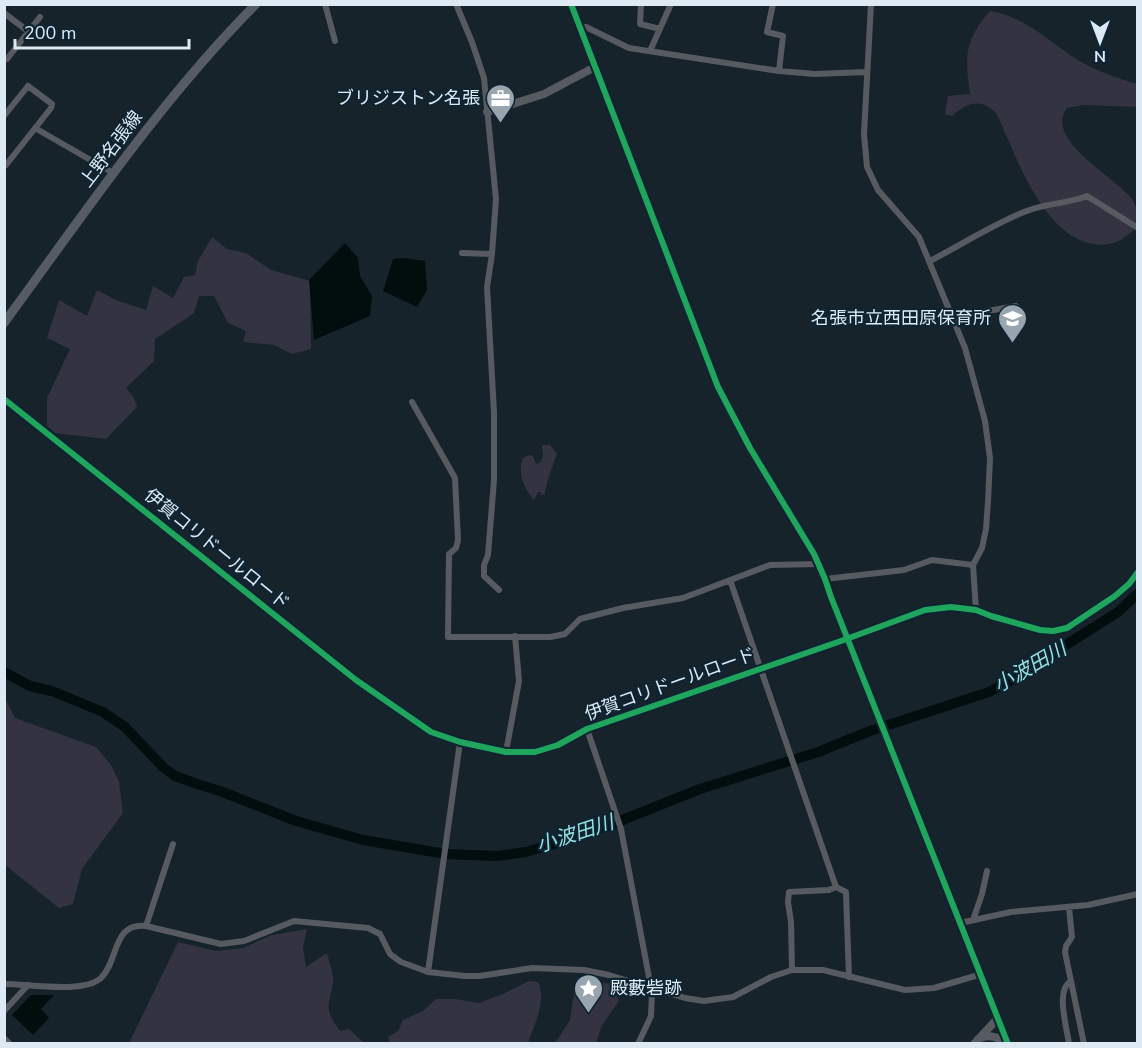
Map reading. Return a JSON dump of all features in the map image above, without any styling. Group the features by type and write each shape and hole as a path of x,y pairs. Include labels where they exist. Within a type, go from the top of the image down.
{"main road":[{"name":"上野名張線","path":"4,323 112,173 189,77 256,4"}],"street":[{"path":"326,4 335,41"},
{"path":"456,4 482,69 496,198 487,287 494,413 494,480 488,555 484,565 484,576 500,590"},
{"path":"571,4 718,387 750,448 819,564 982,974 1007,1044"},
{"path":"641,4 640,24 660,29"},
{"path":"650,51 671,4"},
{"path":"773,4 767,32 783,36 779,71"},
{"path":"871,4 864,134 868,172 878,190 915,230 930,261 976,383 985,421 990,458 986,529 982,548 973,565 976,610"},
{"path":"4,13 29,32"},
{"path":"4,57 7,59 40,17"},
{"path":"580,27 586,27 629,48 779,71 815,74 866,72"},
{"path":"487,112 544,94 595,67"},
{"path":"4,116 28,86 52,104 6,165 4,163"},
{"path":"35,128 112,173"},
{"path":"930,261 1024,212 1087,196 1137,228"},
{"path":"462,253 492,254"},
{"path":"953,317 1016,306"},
{"name":"伊賀コリドールロード","path":"4,399 356,680 422,727 443,737 506,752 525,753 558,745 586,729 925,610 944,607 976,610 1018,625 1053,632 1067,628 1115,597 1129,584 1137,572"},
{"path":"412,402 455,478 458,540 456,548 449,554 448,637 550,637 565,634 580,619 623,608 676,600 770,565 819,564"},
{"path":"825,579 904,570 932,560 973,565"},
{"path":"729,580 836,887 846,892 849,977"},
{"path":"506,752 519,681 515,636"},
{"path":"586,729 621,829 650,987 651,1016 638,1044"},
{"path":"428,972 460,742"},
{"path":"146,926 173,844"},
{"path":"973,920 987,871"},
{"path":"792,970 789,892 829,890 836,887"},
{"path":"960,923 1011,912 1069,908 1137,894"},
{"path":"1069,908 1072,937 1065,952 1084,1044"},
{"path":"4,984 81,986 96,981 106,971 124,933 135,926 146,926 221,944 244,941 294,921 368,928 380,934 390,954 400,962 428,972 480,976 517,969 562,968 609,975 685,998 713,1001 744,993 767,979 792,970 817,969 897,989 918,990 982,974"},
{"path":"1069,1044 1062,996 1065,986 1071,981"},
{"path":"4,1011 28,985"},
{"path":"975,1043 998,1018"},
{"path":"975,1043 981,1038 995,1036 1007,1044"}],"shaded area":[{"path":"990,11 1026,24 1092,68 1137,84 1137,107 1084,105 1067,108 1062,120 1065,133 1073,145 1085,158 1124,190 1134,202 1137,226 1128,235 1113,243 1101,245 1075,238 1059,226 1045,210 1022,171 996,113 985,105 974,104 952,116 945,114 948,96 970,94 967,69 968,49 975,31"},
{"path":"212,237 227,249 246,253 271,270 310,281 311,349 292,354 274,345 243,342 246,331 228,323 214,296 199,296 194,313 155,339 154,361 126,388 134,398 137,407 106,439 55,433 47,426 47,398 70,349 47,338 59,300 87,316 97,290 116,300 146,310 153,286 173,298 184,277 195,275 198,261"},
{"path":"345,243 358,258 360,276 372,296 370,316 314,340 309,280"},
{"path":"393,259 425,261 427,290 417,307 383,291"},
{"path":"542,445 550,445 557,454 545,494 541,495 541,492 538,492 534,500 522,480 521,464 523,458 529,455 533,456 536,464 541,462"},
{"path":"5,698 15,718 96,747 111,765 119,782 123,813 82,869 73,904 59,908 5,865"},
{"path":"307,929 303,947 306,967 327,953 332,971 329,1007 331,1017 340,1031 349,1029 364,1043 129,1043 178,942 216,951 243,948 272,935"},
{"path":"576,979 611,984 619,1001 602,1025 596,1043 555,1043 570,1020"},
{"path":"529,981 538,982 541,997 539,1013 528,1043 390,1043 388,1037 398,1031 403,1020 423,1011 436,999 479,1003"},
{"path":"31,995 54,995 41,1009 49,1018 33,1035 12,1015"}],"waterway":[{"name":"小波田川","path":"4,672 30,686 52,691 103,712 125,727 163,767 175,776 296,821 363,840 446,854 497,856 526,852 567,840 700,789 818,752 870,731 989,692 1027,672 1118,612 1138,593"}],"cycle path":[{"path":"571,4 718,387 750,448 814,554 1008,1044"},
{"path":"4,399 356,680 431,732 460,742 506,752 535,752 558,745 587,729 925,610 951,607 976,610 1040,630 1053,631 1067,628 1115,596 1129,584 1138,572"}],"place":[{"name":"ブリジストン名張","path":"501,124"},
{"name":"名張市立西田原保育所","path":"1012,344"},
{"name":"殿藪砦跡","path":"589,1014"}]}
